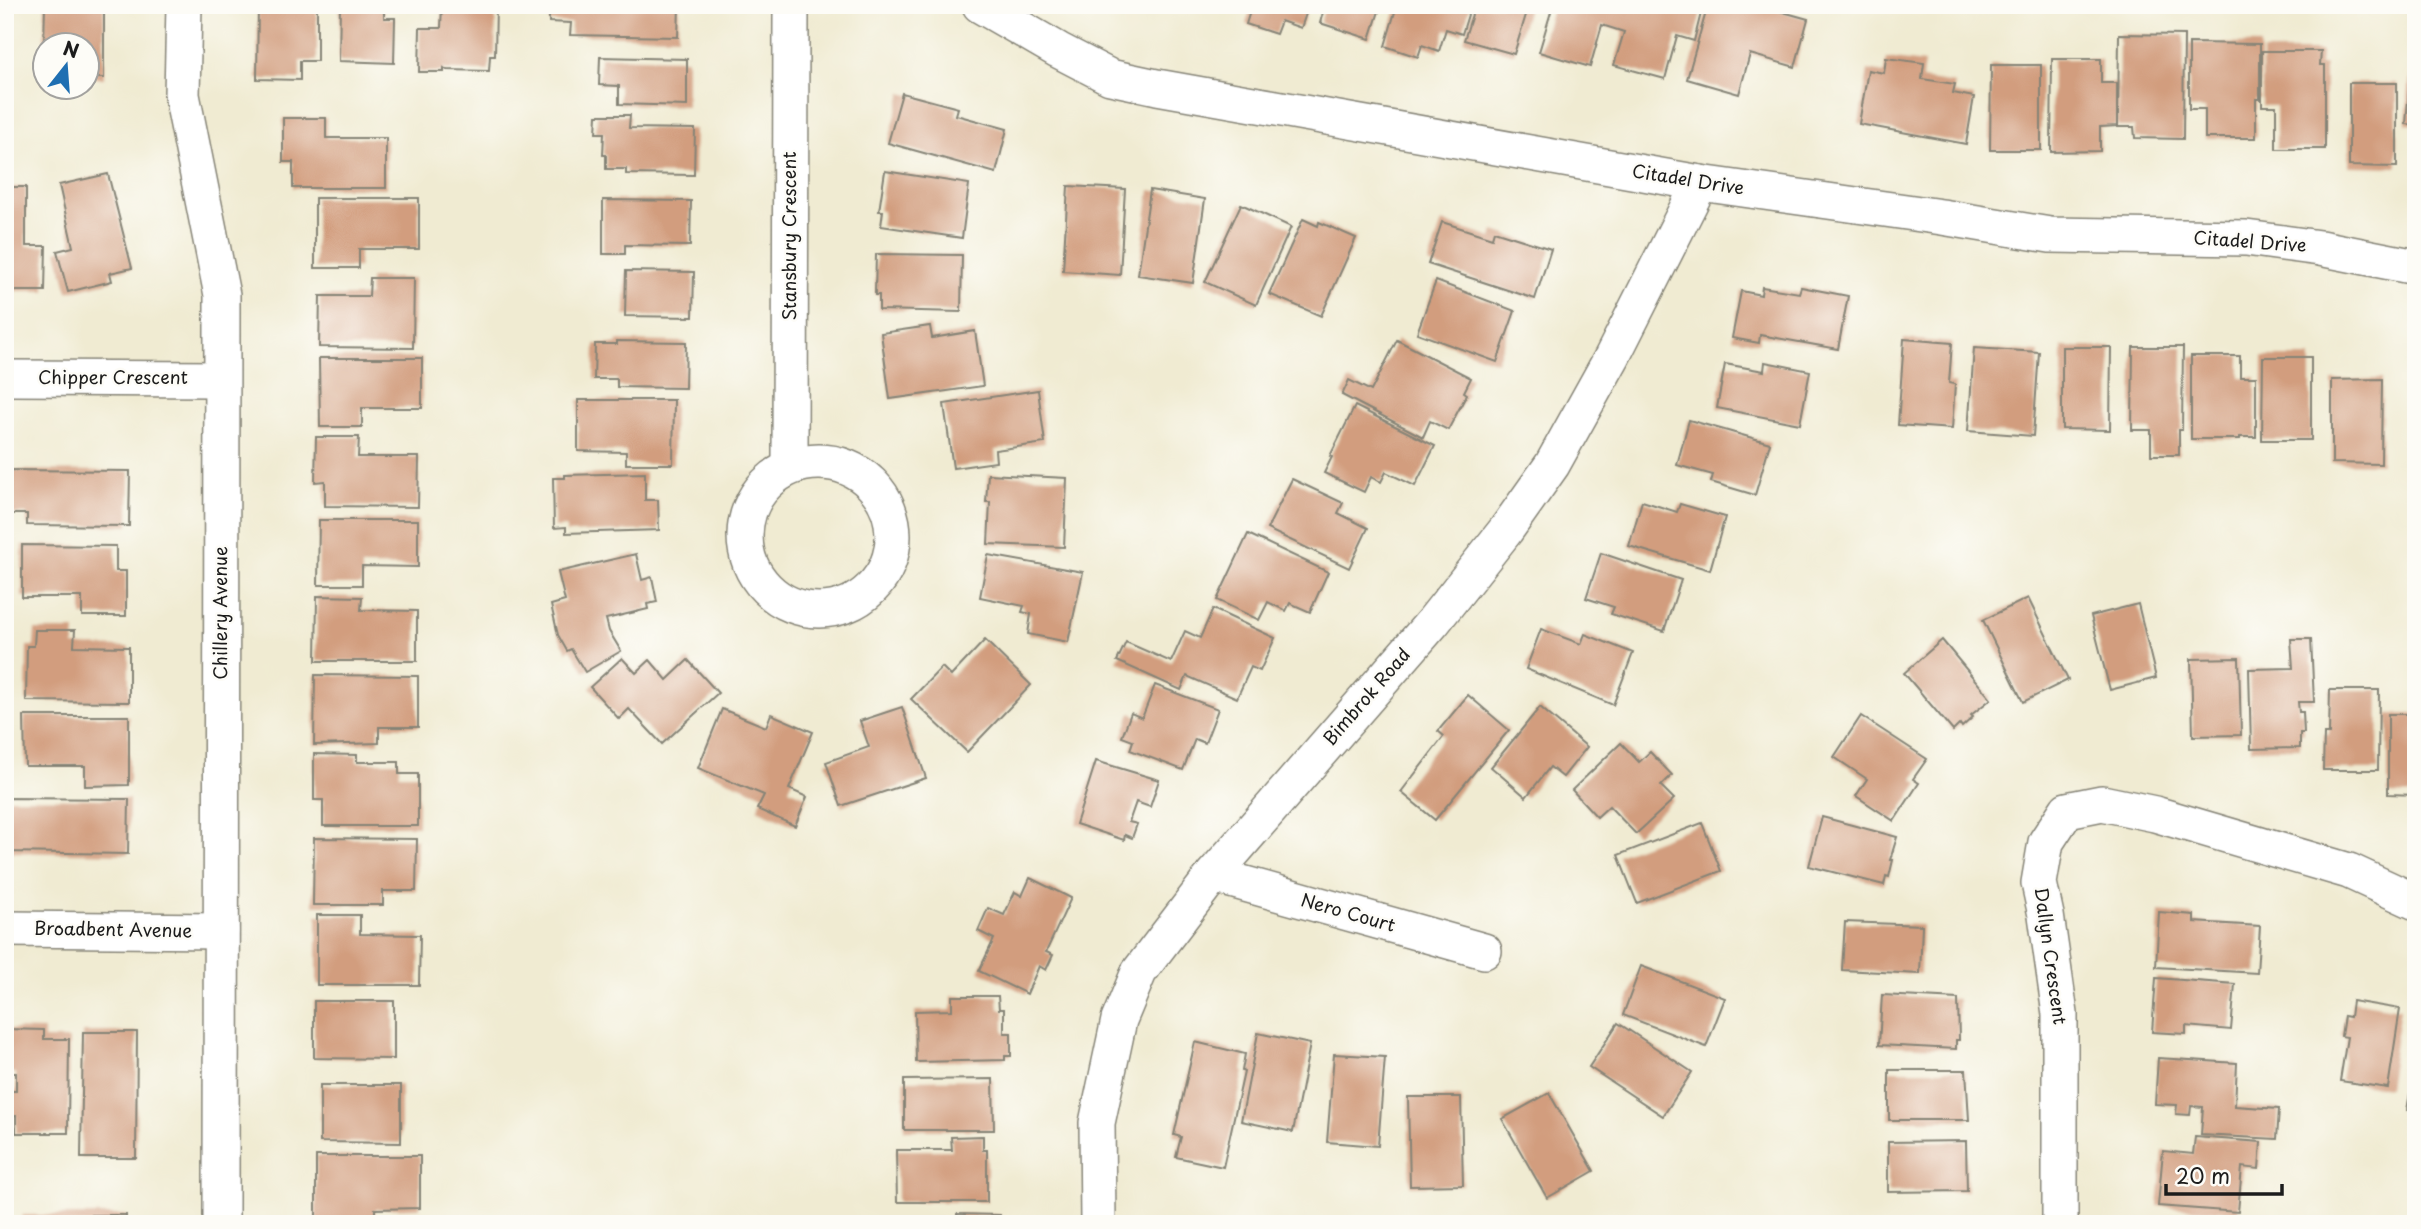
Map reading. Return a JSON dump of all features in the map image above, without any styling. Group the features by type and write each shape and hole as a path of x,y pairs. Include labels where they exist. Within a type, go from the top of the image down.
{"street":[{"name":"Chillery Avenue","path":"184,5 182,95 222,295 222,1224"},
{"name":"Stansbury Crescent","path":"790,467 791,5"},
{"name":"Citadel Drive","path":"980,5 1110,77 1157,87 1700,183 2049,235 2246,238 2320,248 2416,267"},
{"name":"Bimbrok Road","path":"1098,1224 1097,1123 1119,1020 1139,972 1213,875 1433,622 1522,509 1552,465 1612,357 1700,183"},
{"name":"Chipper Crescent","path":"5,378 220,379"},
{"path":"813,462 837,464 859,473 877,490 889,510 894,534 891,558 880,579 863,596 842,607 817,611 792,606 770,593 754,574 745,550 745,525 752,501 768,481 790,467 813,462"},
{"name":"Dallyn Crescent","path":"2060,1224 2060,1014 2039,883 2046,842 2067,810 2102,803 2155,814 2349,872 2416,902"},
{"name":"Nero Court","path":"1213,875 1484,951"},
{"name":"Broadbent Avenue","path":"5,929 221,931"}],"building":[{"path":"45,5 104,5 104,78 102,32 44,32"},
{"path":"258,5 317,5 317,61 300,61 300,80 257,79"},
{"path":"340,5 384,5 384,18 395,18 394,63 339,61"},
{"path":"442,5 496,5 495,56 490,56 489,71 444,68 444,72 419,72 420,28 441,28"},
{"path":"549,5 679,5 678,37 570,35 571,23 549,22"},
{"path":"1252,5 1309,5 1301,28 1281,21 1276,34 1246,24"},
{"path":"1325,5 1381,5 1370,39 1320,23"},
{"path":"1397,5 1471,5 1462,34 1446,29 1439,51 1422,45 1418,57 1385,46"},
{"path":"1475,5 1529,5 1514,54 1464,40"},
{"path":"1553,5 1703,5 1694,41 1677,36 1665,79 1614,65 1624,32 1602,25 1590,67 1539,52"},
{"path":"1708,5 1758,5 1808,19 1795,67 1750,54 1739,94 1687,79"},
{"path":"2119,34 2184,35 2183,139 2135,138 2134,127 2118,127"},
{"path":"2189,43 2260,44 2260,99 2256,99 2256,138 2205,138 2205,109 2189,109"},
{"path":"2262,51 2321,51 2320,65 2325,65 2325,149 2276,149 2276,106 2262,106"},
{"path":"600,57 687,59 687,106 619,104 619,86 599,85"},
{"path":"1886,58 1924,63 1922,79 1955,84 1953,93 1974,97 1966,144 1859,124 1868,70 1884,73"},
{"path":"2052,59 2101,59 2101,83 2117,83 2117,126 2100,127 2100,151 2051,152"},
{"path":"1991,65 2041,65 2041,150 1990,150"},
{"path":"2410,76 2416,76 2416,125 2406,124"},
{"path":"2349,83 2397,83 2397,167 2349,166"},
{"path":"902,93 958,108 956,115 1007,129 996,173 888,143"},
{"path":"597,115 630,115 629,128 695,129 694,175 626,174 626,169 606,169 606,155 603,155 604,133 596,133"},
{"path":"283,118 326,118 326,138 386,138 386,188 293,188 293,162 283,162"},
{"path":"885,171 969,184 962,238 881,226 883,211 879,211"},
{"path":"108,174 132,268 110,273 112,281 68,292 57,251 73,247 59,185"},
{"path":"1068,186 1125,189 1120,275 1063,271"},
{"path":"5,187 26,187 26,246 46,246 45,291 5,291"},
{"path":"1150,190 1205,199 1193,283 1138,275"},
{"path":"315,198 419,198 419,249 359,249 359,268 315,268"},
{"path":"603,200 691,201 690,246 625,245 625,254 603,254"},
{"path":"1241,204 1291,227 1256,305 1205,282"},
{"path":"1303,219 1318,226 1319,222 1356,238 1321,316 1269,294"},
{"path":"1442,222 1492,238 1494,231 1551,249 1535,299 1428,264"},
{"path":"876,254 962,255 961,312 879,310 879,295 875,295"},
{"path":"626,271 694,272 693,317 625,316"},
{"path":"370,278 414,278 413,348 319,347 320,296 369,296"},
{"path":"1436,281 1515,311 1497,362 1417,333"},
{"path":"1762,287 1799,293 1801,287 1848,296 1838,349 1760,335 1759,343 1732,338 1741,291 1761,295"},
{"path":"930,326 932,338 975,331 983,386 890,399 881,333"},
{"path":"1904,339 1952,343 1949,383 1955,384 1952,429 1898,425"},
{"path":"1397,340 1471,378 1464,392 1467,394 1448,430 1430,421 1423,437 1342,395 1349,380 1371,391"},
{"path":"617,341 686,342 685,388 617,387 617,379 594,379 595,344 617,344"},
{"path":"2062,347 2111,347 2110,430 2062,429"},
{"path":"2133,347 2183,347 2179,455 2151,455 2151,430 2132,430"},
{"path":"1974,348 2039,352 2033,436 1968,431"},
{"path":"2191,356 2240,356 2240,377 2256,377 2256,437 2191,439"},
{"path":"2263,357 2311,357 2311,440 2262,440"},
{"path":"319,358 422,358 422,408 362,408 362,427 320,427"},
{"path":"1765,362 1810,371 1800,424 1717,408 1725,364 1764,371"},
{"path":"2382,379 2381,464 2332,463 2332,380"},
{"path":"1038,390 1045,443 995,450 996,462 953,468 944,404"},
{"path":"578,400 674,400 673,464 626,464 626,452 578,451"},
{"path":"1355,406 1435,446 1415,486 1386,472 1381,482 1371,477 1364,492 1324,473"},
{"path":"1689,420 1770,443 1755,495 1711,482 1713,475 1677,465"},
{"path":"316,437 359,437 358,457 419,457 418,507 325,506 325,481 315,482"},
{"path":"5,470 130,471 129,526 27,525 27,514 5,514"},
{"path":"645,473 645,500 658,500 659,530 566,533 566,527 554,528 553,478 565,478 565,475"},
{"path":"988,474 1067,478 1064,547 988,544"},
{"path":"1292,479 1343,503 1338,513 1368,528 1349,568 1267,529"},
{"path":"1642,501 1677,512 1680,504 1725,517 1710,570 1629,546"},
{"path":"319,520 418,520 418,567 362,566 362,585 318,585"},
{"path":"1248,534 1328,572 1310,612 1290,603 1286,611 1268,602 1259,620 1217,600"},
{"path":"22,545 116,546 116,571 126,571 126,616 82,616 82,597 22,597"},
{"path":"1601,553 1681,580 1664,631 1611,614 1614,607 1586,598"},
{"path":"636,554 642,580 652,577 657,602 647,604 648,609 606,619 609,631 621,651 585,672 571,649 567,651 558,635 551,605 565,601 558,572"},
{"path":"988,555 1083,572 1068,642 1028,634 1031,614 1022,612 1024,606 980,597"},
{"path":"317,596 362,597 361,610 417,611 417,661 316,661"},
{"path":"2028,598 2068,680 2023,702 1983,620"},
{"path":"2138,604 2156,678 2110,690 2091,616"},
{"path":"1213,609 1275,638 1260,671 1251,667 1237,698 1187,676 1181,690 1117,661 1126,642 1171,662 1185,631 1200,638"},
{"path":"1541,629 1581,644 1585,634 1633,653 1613,705 1526,669"},
{"path":"35,630 75,630 74,646 129,647 129,702 26,701 27,646 34,646"},
{"path":"2291,639 2311,639 2314,702 2298,702 2299,712 2303,712 2304,733 2300,733 2300,748 2251,749 2249,669 2293,668"},
{"path":"985,640 1031,685 967,752 911,699 942,667 951,676"},
{"path":"1942,640 1991,699 1971,715 1973,717 1962,727 1960,724 1953,731 1904,673"},
{"path":"622,658 636,673 650,660 667,680 688,660 718,693 662,744 629,709 619,719 590,687"},
{"path":"2239,658 2241,735 2193,736 2191,659"},
{"path":"315,675 418,676 418,727 379,727 379,743 314,745"},
{"path":"1155,685 1218,709 1205,743 1195,739 1183,770 1130,750 1133,741 1122,737 1131,713 1142,718"},
{"path":"2330,690 2379,690 2378,770 2323,770 2324,734 2329,734"},
{"path":"1468,695 1509,730 1435,820 1401,792 1444,736 1438,731"},
{"path":"902,707 926,778 841,806 826,762 869,747 860,721"},
{"path":"1540,707 1587,747 1563,777 1550,767 1526,797 1491,767"},
{"path":"722,709 766,727 771,714 813,732 789,789 807,797 795,826 757,809 764,795 698,768"},
{"path":"2388,714 2416,714 2416,795 2388,794"},
{"path":"24,716 129,716 129,785 85,786 85,766 25,766"},
{"path":"1861,716 1927,759 1913,779 1919,783 1894,821 1856,796 1867,779 1834,757"},
{"path":"1621,743 1639,762 1650,752 1672,775 1661,786 1674,799 1636,834 1609,806 1597,817 1572,790"},
{"path":"314,754 357,755 357,762 399,762 399,774 418,774 418,826 323,826 323,800 314,800"},
{"path":"1096,761 1159,780 1150,807 1136,802 1129,822 1137,824 1132,838 1125,835 1124,840 1076,824"},
{"path":"5,798 129,799 128,854 5,852"},
{"path":"1822,817 1897,837 1890,860 1893,860 1889,877 1886,876 1884,885 1809,866"},
{"path":"1702,823 1721,871 1637,903 1618,855"},
{"path":"314,838 417,839 416,891 383,891 383,905 313,905"},
{"path":"1030,878 1071,898 1046,952 1053,955 1046,970 1039,966 1027,994 979,971 994,939 978,931 988,908 1004,915 1015,892 1022,896"},
{"path":"2159,912 2194,915 2194,922 2260,926 2257,973 2156,967"},
{"path":"317,915 360,915 360,934 420,935 419,985 317,985"},
{"path":"1845,922 1922,925 1920,974 1842,970"},
{"path":"1641,966 1725,998 1706,1047 1623,1015"},
{"path":"2156,978 2235,984 2231,1030 2186,1026 2186,1034 2152,1032"},
{"path":"1882,995 1958,999 1959,1040 1956,1040 1956,1049 1879,1045"},
{"path":"952,996 998,996 999,1009 1004,1009 1004,1033 1011,1033 1011,1056 1005,1056 1005,1060 916,1062 915,1011 952,1010"},
{"path":"314,1001 394,1001 394,1059 314,1058"},
{"path":"2352,1001 2400,1009 2388,1088 2340,1081 2347,1037 2341,1036 2344,1016 2350,1017"},
{"path":"1618,1023 1692,1072 1663,1116 1589,1067"},
{"path":"5,1029 44,1030 44,1039 69,1039 68,1133 16,1133 16,1116 5,1116 5,1091 16,1091 16,1073 5,1073"},
{"path":"83,1032 137,1032 136,1158 81,1158"},
{"path":"1258,1033 1310,1044 1293,1132 1241,1121"},
{"path":"1195,1042 1245,1054 1244,1072 1223,1167 1176,1157 1181,1137 1174,1135"},
{"path":"1334,1054 1385,1057 1378,1146 1327,1142"},
{"path":"2158,1058 2237,1063 2235,1106 2279,1109 2277,1139 2201,1135 2203,1107 2191,1106 2190,1115 2176,1114 2177,1105 2155,1104"},
{"path":"1889,1070 1966,1070 1969,1120 1889,1120"},
{"path":"2416,1070 2416,1111 2407,1110"},
{"path":"993,1079 994,1130 904,1130 904,1080"},
{"path":"320,1085 401,1085 401,1143 320,1142"},
{"path":"1549,1093 1594,1171 1547,1198 1502,1119"},
{"path":"1408,1097 1461,1097 1463,1185 1410,1186"},
{"path":"983,1136 983,1150 987,1150 987,1202 897,1202 896,1150 952,1150 951,1137"},
{"path":"2195,1137 2261,1142 2259,1169 2242,1167 2238,1212 2158,1206 2163,1151 2193,1154"},
{"path":"1966,1141 1967,1191 1888,1192 1888,1142"},
{"path":"316,1156 420,1156 420,1208 375,1209 375,1224 316,1224"},
{"path":"957,1214 1000,1215 1000,1224 957,1224"},
{"path":"22,1215 126,1215 126,1224 22,1224"}]}
